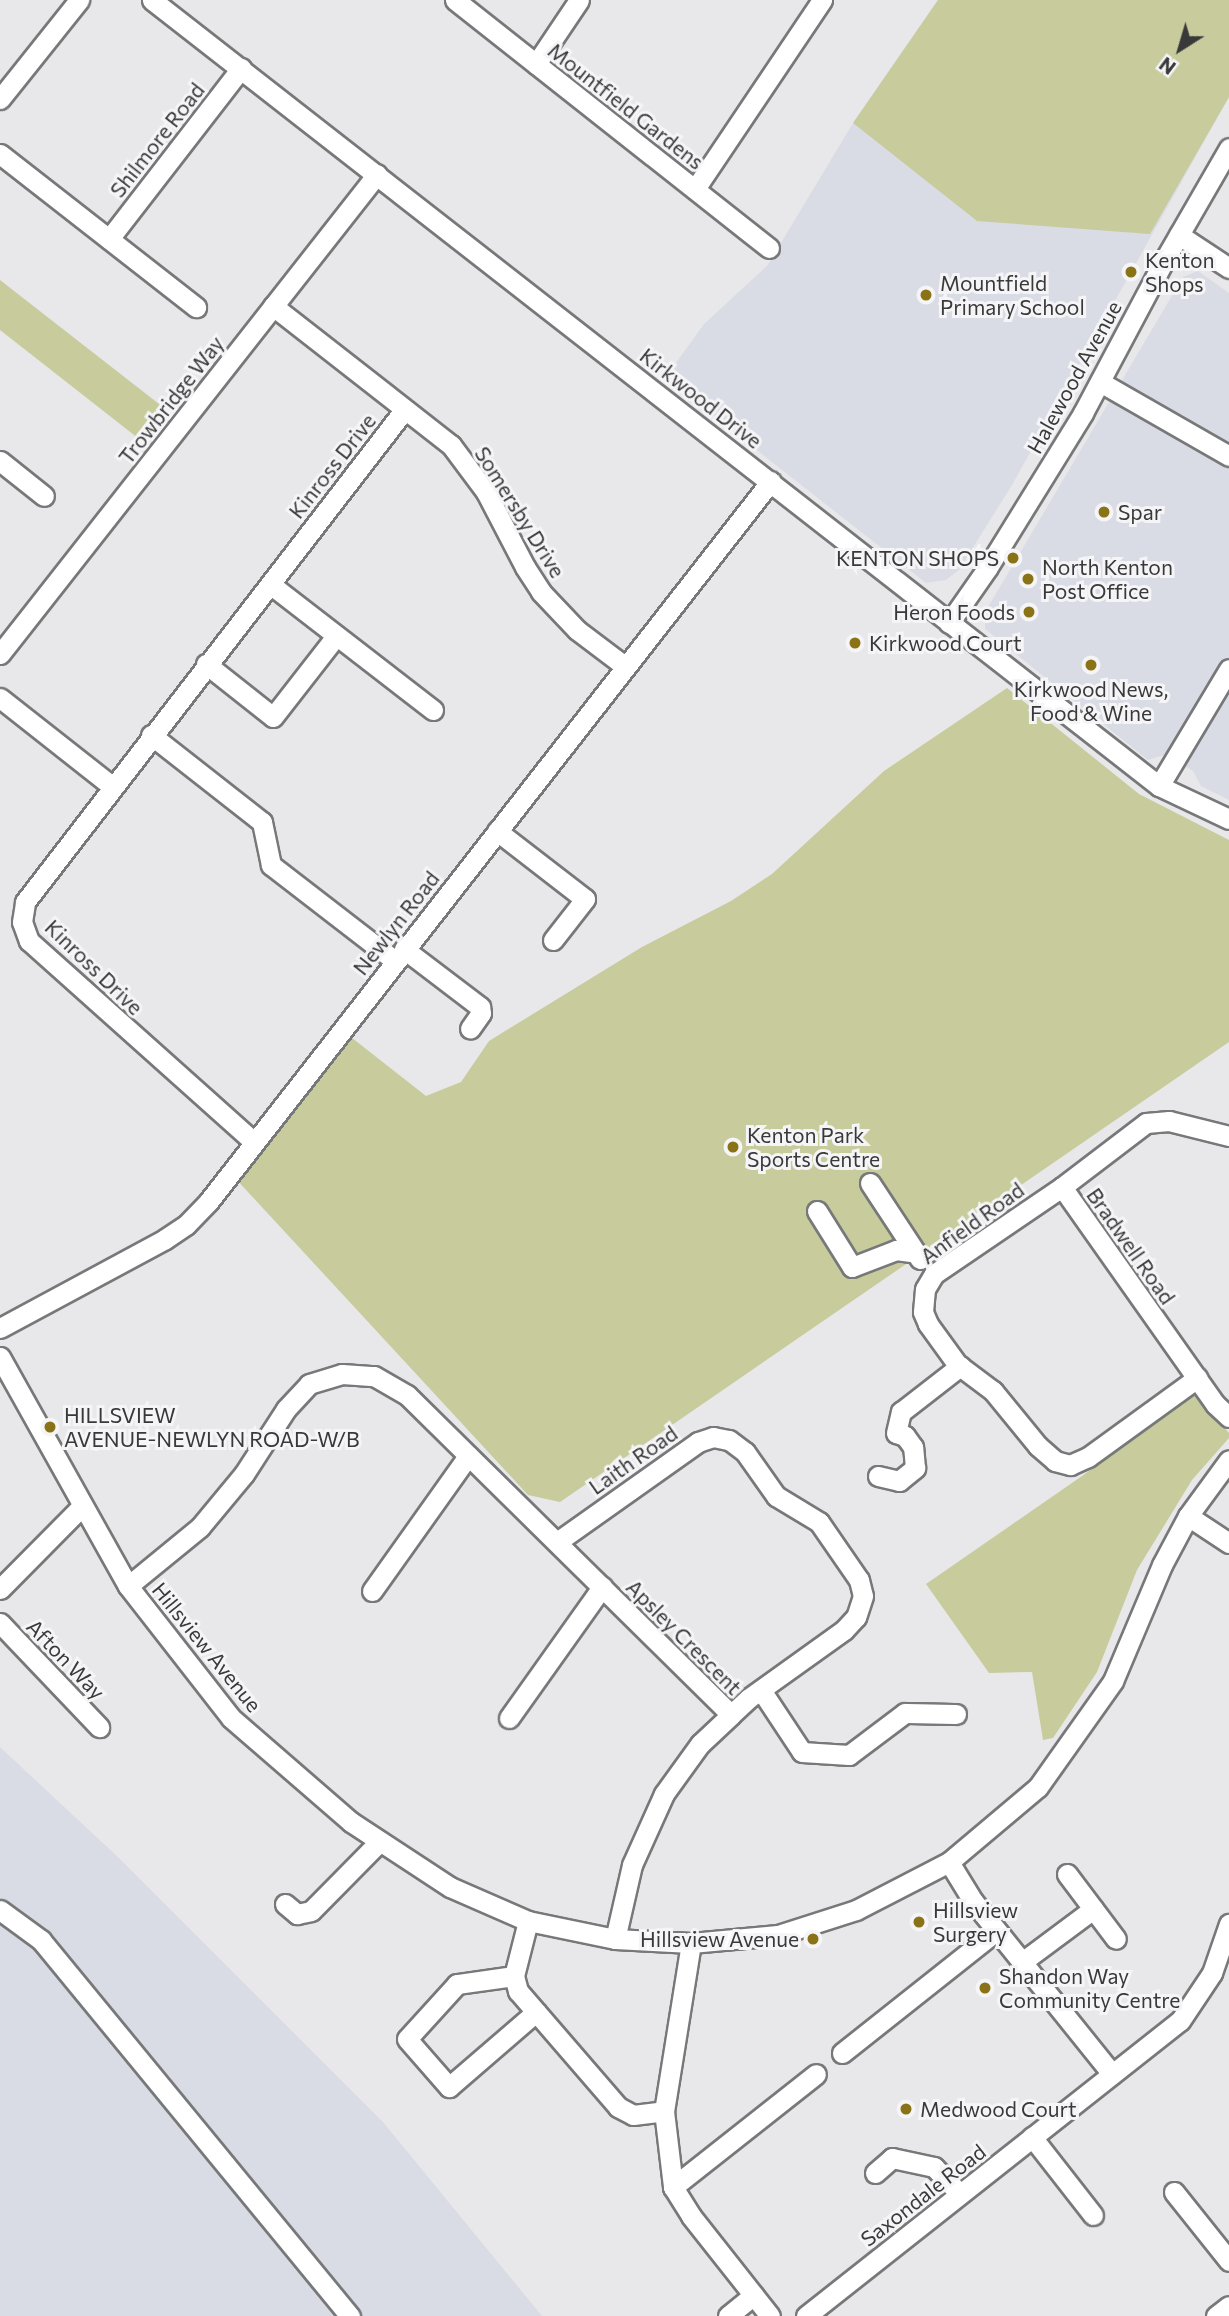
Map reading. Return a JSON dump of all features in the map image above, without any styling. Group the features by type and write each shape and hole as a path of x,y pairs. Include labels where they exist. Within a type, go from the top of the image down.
{"street":[{"path":"0,99 79,0"},
{"name":"Kirkwood Drive","path":"152,0 1159,786 1229,819"},
{"name":"Mountfield Gardens","path":"455,0 769,248"},
{"path":"536,64 579,0"},
{"path":"695,190 822,0"},
{"name":"Shilmore Road","path":"109,239 241,68"},
{"name":"Halewood Avenue","path":"949,623 988,567 1100,382 1229,148"},
{"path":"0,154 196,307"},
{"name":"Trowbridge Way","path":"0,654 377,174"},
{"path":"1179,235 1229,268"},
{"name":"Somersby Drive","path":"273,306 451,445 467,465 541,592 577,630 626,667"},
{"path":"1100,382 1229,456"},
{"name":"Kinross Drive","path":"254,1142 29,941 22,922 24,902 405,409"},
{"path":"0,461 44,496"},
{"name":"Newlyn Road","path":"0,1328 186,1225 254,1142 771,481"},
{"path":"270,584 433,710"},
{"path":"206,664 273,717 336,636"},
{"path":"1159,786 1229,669"},
{"path":"0,698 112,786"},
{"path":"151,735 261,822 271,865 480,1007 481,1013 470,1028"},
{"path":"497,831 585,899 553,940"},
{"name":"Bradwell Road","path":"1229,1136 1169,1121 1146,1123 1062,1187 1197,1378 1229,1417"},
{"path":"870,1183 932,1277"},
{"name":"Anfield Road","path":"1062,1187 932,1277 925,1289 923,1312 960,1366 993,1391 1038,1446 1055,1461 1070,1465 1088,1457 1197,1378"},
{"path":"817,1211 852,1267 896,1250 917,1253"},
{"name":"Hillsview Avenue","path":"0,1357 128,1586 231,1717 351,1822 450,1887 528,1921 615,1939 691,1943 778,1935 856,1910 949,1862 1038,1787 1114,1681 1162,1565 1188,1516 1229,1460"},
{"path":"878,1476 899,1481 915,1468 913,1447 905,1436 889,1434 905,1407 960,1366"},
{"name":"Apsley Crescent","path":"128,1586 200,1527 244,1474 286,1409 309,1384 342,1374 374,1376 407,1395 731,1715 700,1744 664,1794 632,1865 615,1939"},
{"name":"Laith Road","path":"557,1542 698,1441 713,1437 729,1440 745,1452 776,1496 819,1522 859,1580 863,1597 856,1617 844,1630 761,1689 731,1715"},
{"path":"372,1591 468,1456"},
{"path":"0,1589 82,1506"},
{"path":"1188,1516 1229,1543"},
{"name":"Apsley Crescent","path":"509,1718 601,1587"},
{"name":"Afton Way","path":"0,1623 99,1727"},
{"path":"761,1689 802,1752 849,1755 905,1713 956,1714"},
{"path":"285,1904 296,1914 312,1911 380,1841"},
{"path":"949,1862 973,1901 996,1931 1112,2074"},
{"path":"1067,1874 1116,1939"},
{"path":"1022,1962 1093,1909"},
{"path":"0,1910 41,1940 350,2316"},
{"path":"528,1921 514,1976 518,1991 618,2107 634,2115 664,2111"},
{"name":"Saxondale Road","path":"806,2316 1180,2021 1212,1973 1229,1924"},
{"path":"842,2053 996,1931"},
{"path":"691,1943 664,2111 673,2187 691,2216 770,2316"},
{"path":"514,1976 457,1984 407,2039 449,2087 536,2012"},
{"path":"673,2187 816,2074"},
{"path":"1032,2137 1093,2215"},
{"path":"875,2173 892,2158 934,2167 960,2194"},
{"path":"1174,2192 1229,2261"},
{"path":"728,2316 754,2295"},
{"path":"1216,2316 1229,2306"}],"shaded area":[{"name":"Mountfield Primary School","path":"938,0 1229,0 1229,97 1012,485 959,570 946,580 926,583 665,378 704,324 767,266 853,123"},
{"path":"1198,271 1229,293 1229,800 1201,786 1193,771 1167,754 1148,760 985,629 985,612 1183,277"},
{"path":"0,1747 120,1859 383,2122 542,2316 0,2316"}],"green space":[{"path":"938,0 1229,0 1229,97 1150,234 977,221 853,123"},
{"path":"0,280 168,411 143,442 0,330"},
{"path":"1007,688 1139,794 1229,840 1229,1042 560,1502 528,1495 236,1179 347,1034 426,1096 461,1082 489,1041 642,947 731,901 772,874 884,771"},
{"path":"1194,1393 1229,1433 1229,1438 1192,1480 1137,1570 1097,1672 1053,1738 1043,1740 1032,1672 989,1673 926,1584 1082,1476"}],"place":[{"name":"Kenton Shops","path":"1131,272"},
{"name":"Mountfield Primary School","path":"926,295"},
{"name":"Spar","path":"1104,512"},
{"name":"KENTON SHOPS","path":"1013,558"},
{"name":"North Kenton Post Office","path":"1028,579"},
{"name":"Heron Foods","path":"1029,612"},
{"name":"Kirkwood Court","path":"855,643"},
{"name":"Kirkwood News, Food & Wine","path":"1091,665"},
{"name":"Kenton Park Sports Centre","path":"733,1147"},
{"name":"HILLSVIEW AVENUE-NEWLYN ROAD-W/B","path":"50,1427"},
{"name":"Hillsview Surgery","path":"919,1922"},
{"name":"Hillsview Avenue","path":"813,1939"},
{"name":"Shandon Way Community Centre","path":"985,1988"},
{"name":"Medwood Court","path":"906,2109"}]}
